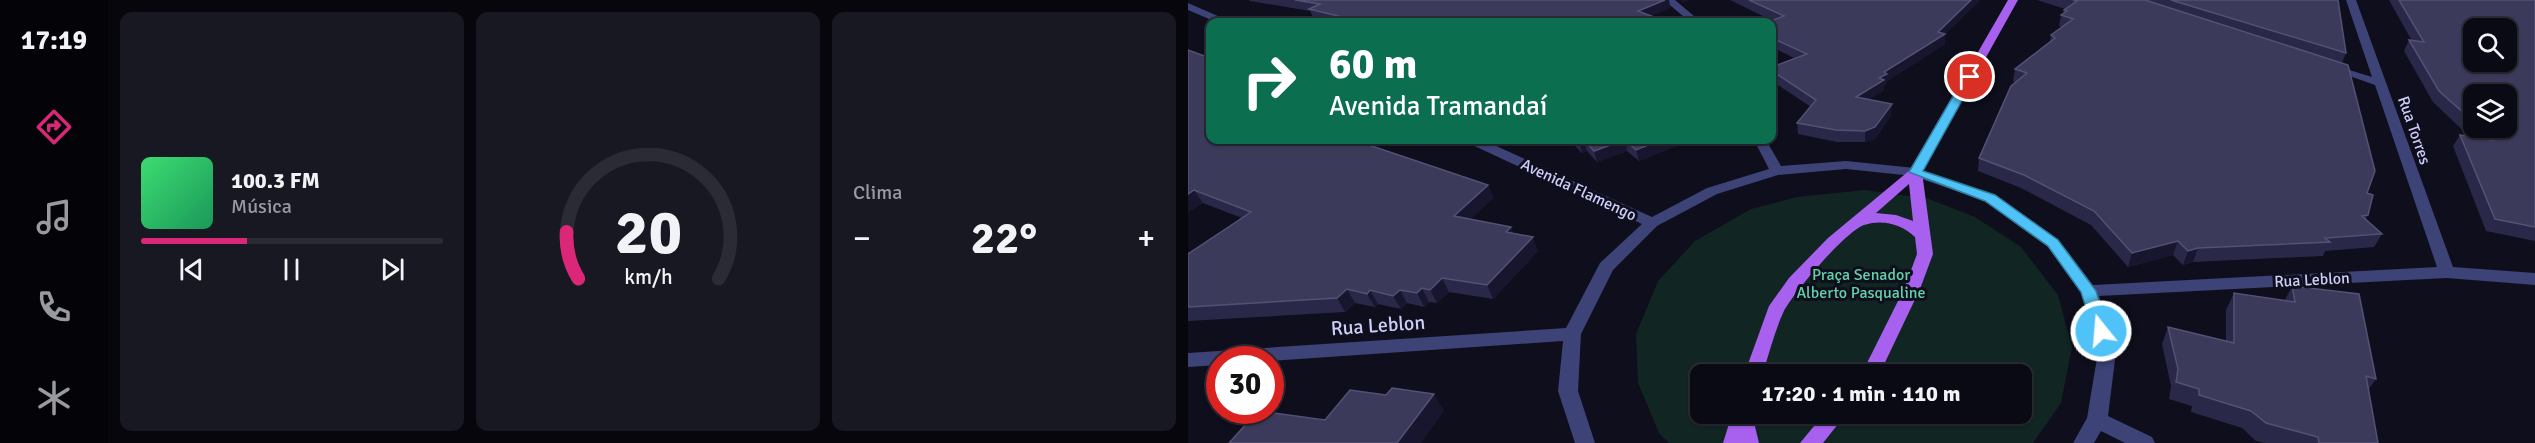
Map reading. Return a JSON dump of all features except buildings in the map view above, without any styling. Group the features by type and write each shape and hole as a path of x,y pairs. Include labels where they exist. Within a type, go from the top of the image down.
{"main road":[{"path":"1757,364 1775,310 1795,282 1833,242 1916,172 2013,0"},
{"path":"1875,364 1912,289 1925,254 1916,172"},
{"path":"1858,222 1872,217 1895,219 1911,225 1924,237"},
{"path":"1733,443 1739,424"},
{"path":"1742,424 1749,443"},
{"path":"1810,443 1827,424"}],"street":[{"path":"1669,0 1691,18"},
{"name":"Rua Torres","path":"2351,0 2447,272"},
{"path":"1188,6 1214,18"},
{"path":"2315,62 2382,83"},
{"name":"Avenida Flamengo","path":"1482,144 1652,224"},
{"path":"1762,144 1777,171"},
{"path":"1585,443 1568,391 1572,334 1606,267 1652,224 1712,191 1777,171 1846,165 1916,172 1990,198 2053,243 2089,291 2107,352 2097,420 2083,443"},
{"name":"Rua Leblon","path":"2089,291 2447,272 2535,279"},
{"name":"Rua Leblon","path":"1188,360 1572,334"},
{"path":"2097,420 2145,443"}],"green space":[{"name":"Praça Senador Alberto Pasqualine","path":"1865,190 1929,199 1975,217 2021,247 2058,295 2072,347 2061,403 2033,443 1669,443 1659,433 1638,383 1636,334 1658,281 1695,241 1751,209 1797,197"}],"route":[{"path":"1970,77 1916,172 1990,198 2053,243 2089,291 2101,331"}]}
